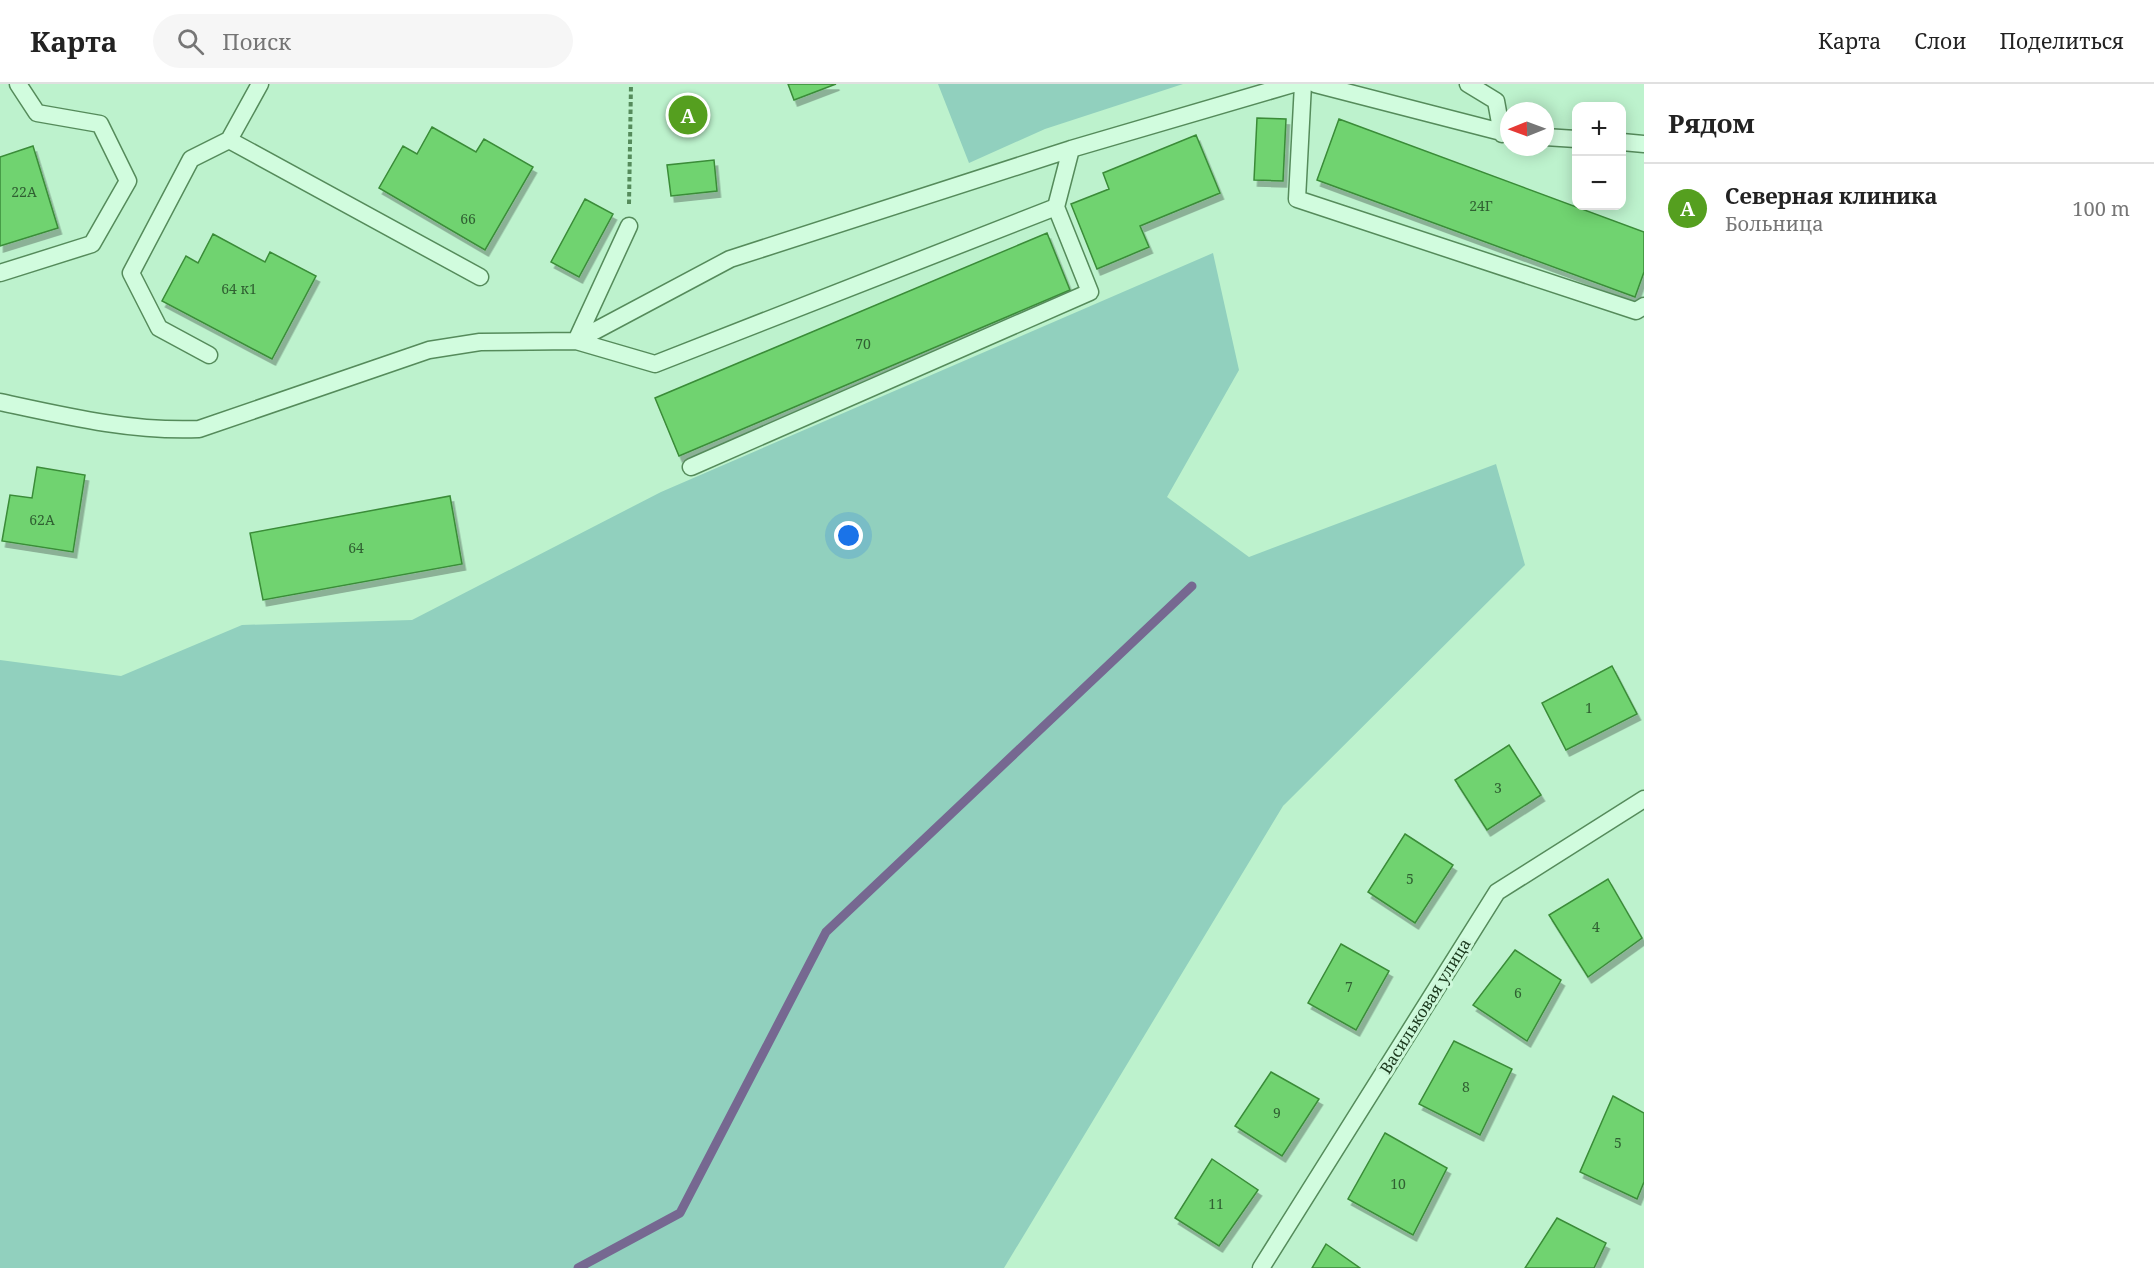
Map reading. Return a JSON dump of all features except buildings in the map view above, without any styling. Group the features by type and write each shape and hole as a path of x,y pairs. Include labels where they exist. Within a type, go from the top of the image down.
{"lane":[{"path":"0,273 92,244 128,181 100,124 37,113 18,84"},
{"path":"209,355 159,327 131,273 191,159 229,140 260,84"},
{"path":"576,341 730,259 1071,149 1293,84"},
{"path":"1303,84 1297,199 1636,311 1644,306"},
{"path":"1315,84 1500,132"},
{"path":"1468,84 1496,101 1500,114"},
{"path":"1554,138 1572,139"},
{"path":"229,140 480,277"},
{"path":"1626,142 1644,144"},
{"path":"691,467 1090,292 1056,207 1071,149"},
{"path":"0,402 64,416 166,430 199,429 429,350 480,342 576,341 655,364 1056,207"},
{"path":"576,341 629,226"},
{"name":"Васильковая улица","path":"1261,1268 1497,892 1644,799"}],"path":[{"path":"629,226 631,84"}],"shaded area":[{"path":"938,84 1183,84 1045,129 969,163"},
{"path":"1213,253 1239,370 1167,497 1249,557 1496,464 1525,565 1283,806 1004,1268 0,1268 0,660 121,676 242,625 412,620 661,492"}],"waterway":[{"path":"578,1268 680,1213 826,932 1192,586"}],"place":[{"name":"Северная клиника","path":"688,115"}]}
